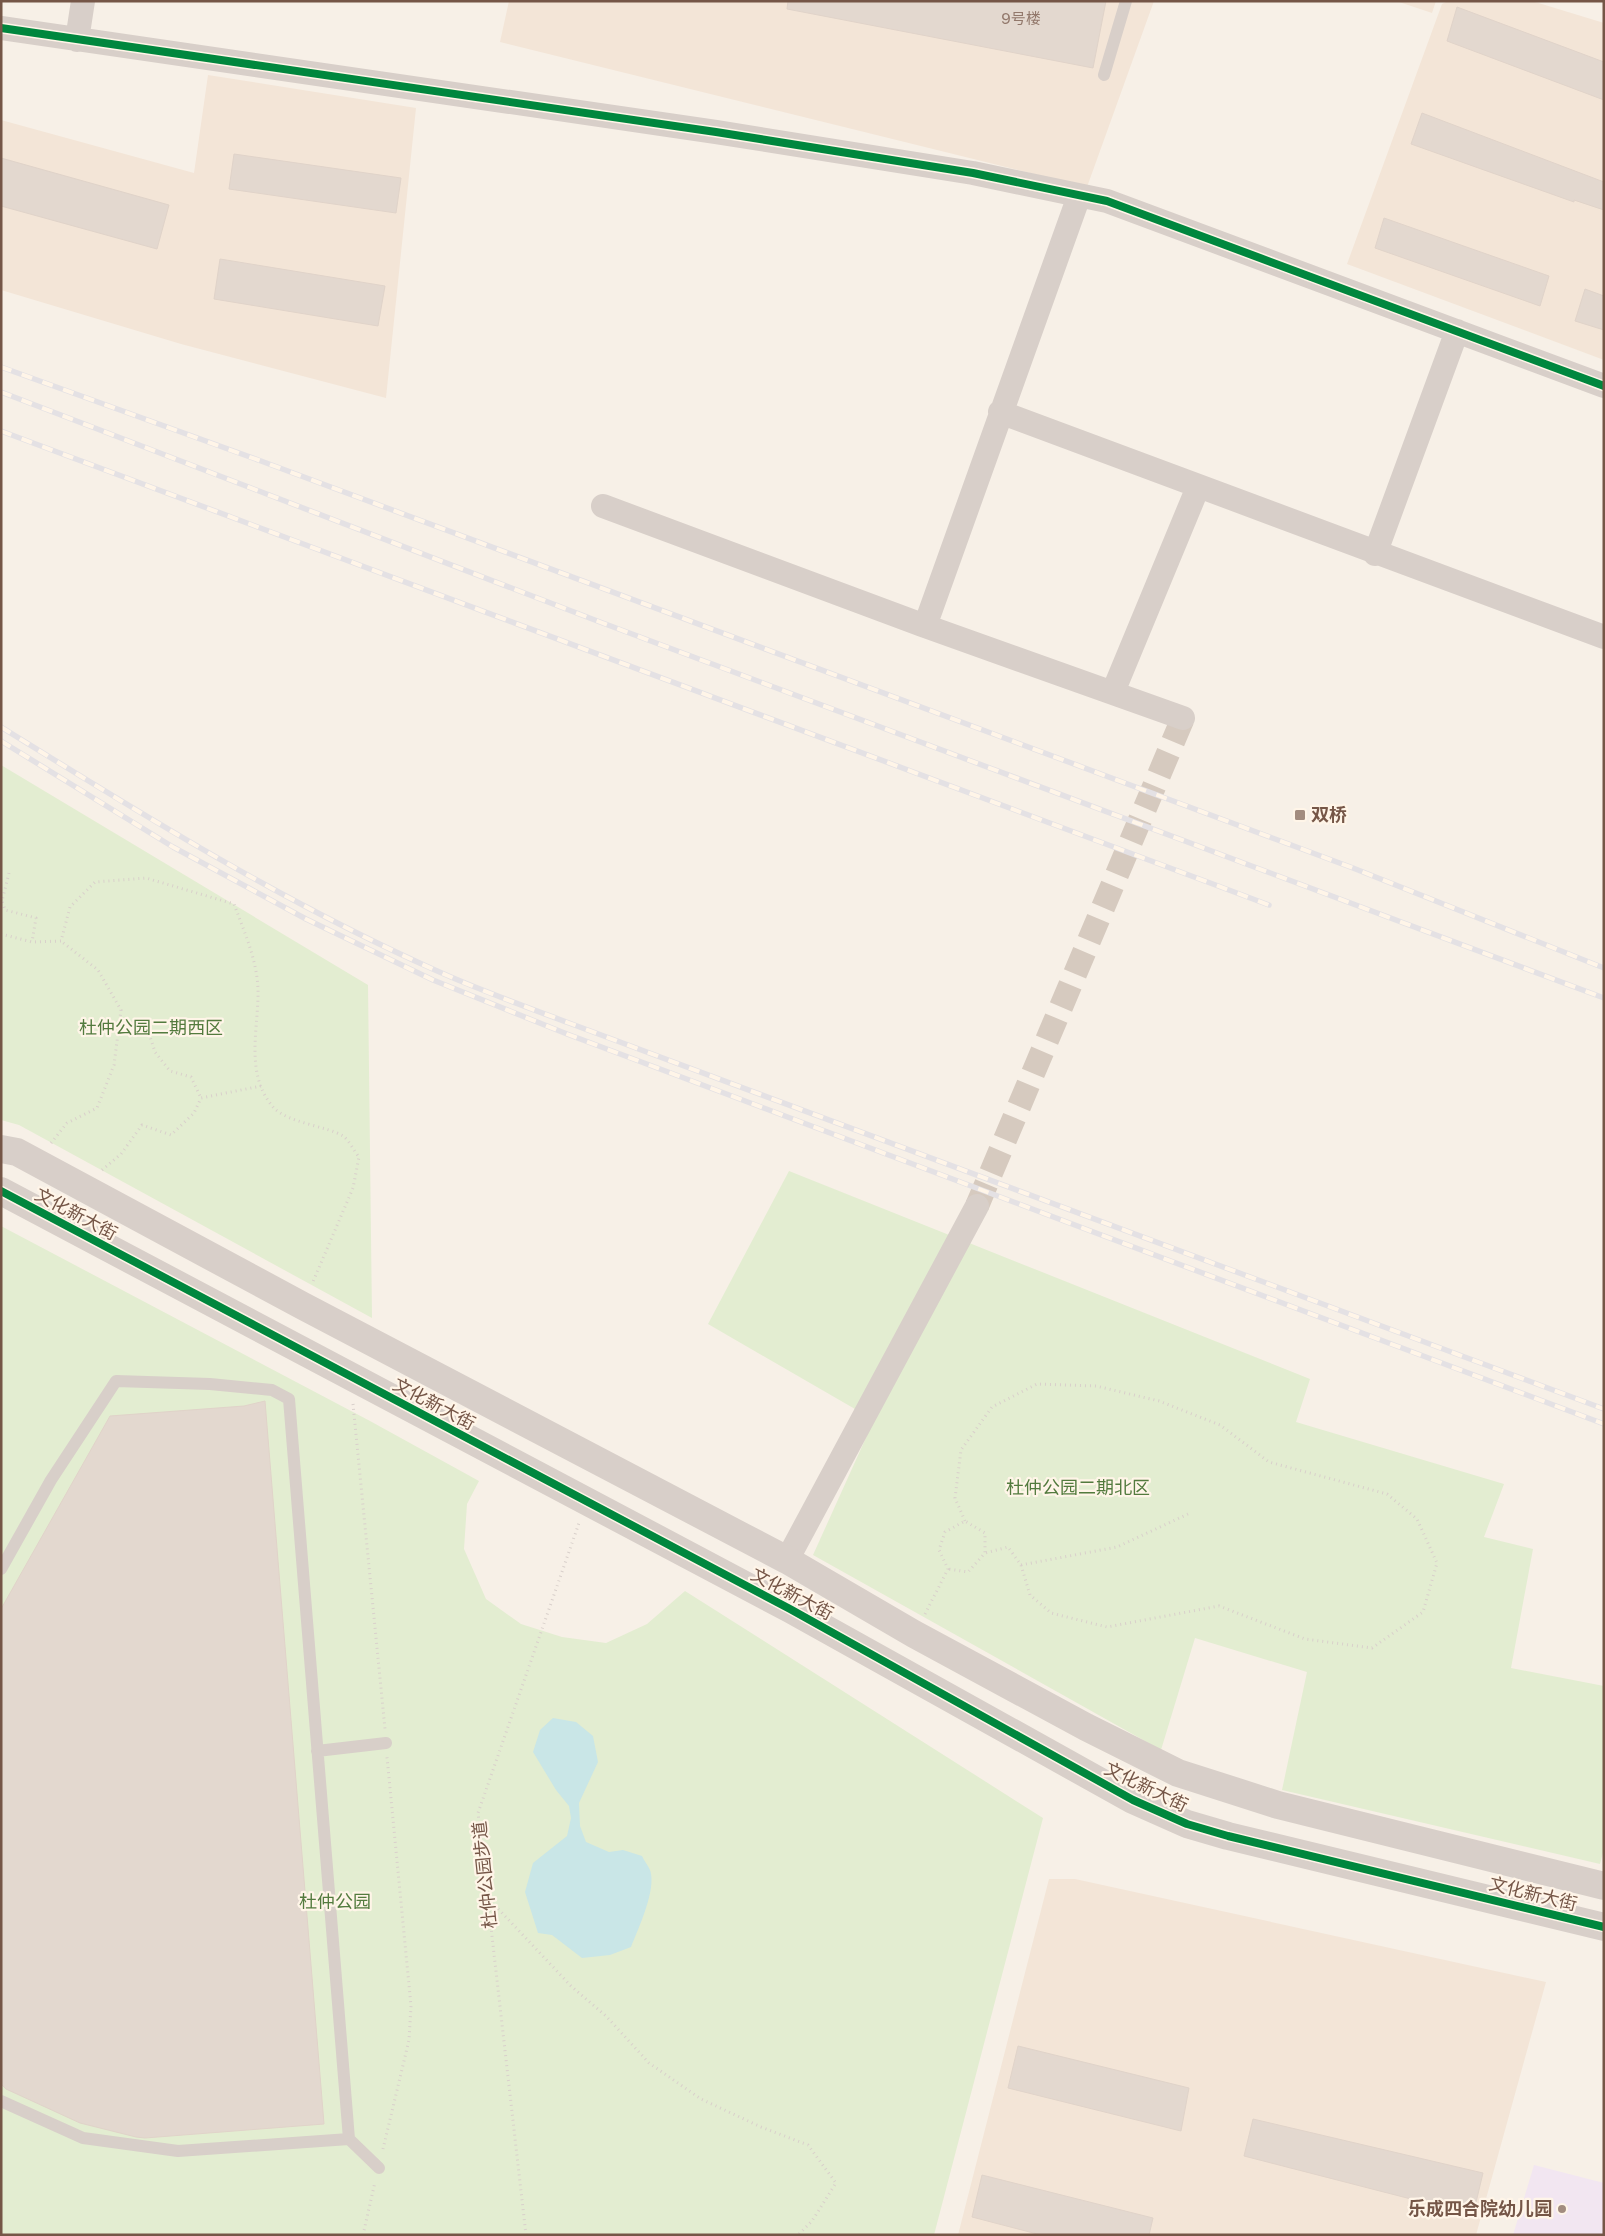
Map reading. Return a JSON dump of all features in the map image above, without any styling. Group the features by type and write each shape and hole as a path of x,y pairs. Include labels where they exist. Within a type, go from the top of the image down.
{"street":[{"path":"77,40 83,1"},
{"path":"1,28 716,132 973,173 1107,201 1604,386"},
{"path":"925,626 1000,412 1079,196"},
{"path":"1375,554 1457,332"},
{"path":"1000,412 1375,554 1604,637"},
{"path":"1113,692 1198,486"},
{"path":"603,506 925,626 1183,718"},
{"name":"文化新大街","path":"1,1149 17,1152 59,1174 303,1306 787,1560 914,1634 1086,1727 1178,1773 1278,1805 1604,1886"},
{"name":"文化新大街","path":"1,1191 790,1609 1133,1800 1187,1824 1604,1927"},
{"path":"787,1560 978,1206"}],"lane":[{"path":"1104,75 1126,1"},
{"path":"1,1569 51,1480 116,1381 210,1384 272,1390 288,1399 349,2139 379,2168"},
{"path":"317,1751 386,1743"},
{"path":"1,2101 83,2138 178,2151 349,2139"}],"path":[{"path":"9,873 2,903 5,910 36,918 32,942"},
{"path":"61,941 70,907 95,882 146,878 234,904 250,946 258,988 255,1028 256,1076 273,1108 306,1124 343,1136 359,1158 354,1188 303,1306"},
{"path":"1,934 32,942 61,941 98,970 121,1010 114,1065 96,1108 67,1123 46,1150 59,1174"},
{"path":"120,1019 147,1027 155,1052 170,1071 191,1077 201,1098"},
{"path":"201,1098 261,1086"},
{"path":"95,1176 121,1154 142,1125 172,1135 194,1113 201,1098"},
{"path":"350,1376 411,2006 409,2040 363,2235"},
{"path":"948,1569 968,1572 985,1553 1008,1548 1021,1565 1030,1595 1051,1613 1107,1627 1219,1606 1305,1639 1372,1648 1423,1612 1437,1563 1418,1519 1387,1494 1269,1462 1220,1425 1159,1401 1096,1386 1037,1384 992,1408 961,1450 955,1498 965,1521 985,1533 985,1553"},
{"path":"1021,1565 1117,1547 1188,1514"},
{"path":"948,1569 939,1550 945,1532 965,1521"},
{"path":"914,1634 948,1569"},
{"path":"488,1898 571,1986 606,2016 649,2063 701,2099 761,2127 808,2144 836,2183 812,2221 798,2235"}],"shaded area":[{"path":"509,1 1154,1 1087,187 500,42"},
{"path":"1396,1 1436,1 1432,13"},
{"path":"1448,1 1532,1 1604,23 1604,360 1347,264 1442,4"},
{"path":"208,75 416,108 386,398 181,344 1,290 1,120 194,173"},
{"path":"1049,1879 1075,1879 1546,1982 1476,2235 958,2235"},
{"name":"乐成四合院幼儿园","path":"1534,2165 1604,2183 1604,2235 1513,2235"}],"green space":[{"name":"杜仲公园二期西区","path":"1,765 368,985 372,1318 19,1125 1,1120"},
{"name":"杜仲公园二期北区","path":"789,1171 1310,1379 1296,1422 1504,1484 1484,1537 1533,1549 1511,1668 1604,1686 1604,1849 1600,1864 1282,1790 1307,1672 1195,1638 1161,1750 813,1555 874,1420 708,1324"},
{"name":"杜仲公园","path":"1,1226 370,1421 479,1481 467,1504 464,1549 486,1599 521,1624 562,1637 606,1643 647,1624 685,1591 1043,1818 934,2235 1,2235"}],"water":[{"path":"553,1718 576,1722 593,1736 598,1762 579,1803 580,1826 586,1842 609,1852 623,1850 642,1856 650,1870 651,1888 649,1898 631,1947 610,1955 582,1958 552,1935 538,1933 525,1892 533,1863 567,1836 571,1818 569,1806 556,1790 533,1752 540,1730"}],"building":[{"path":"788,1 1106,1 1093,68 787,9"},
{"path":"1457,7 1604,62 1604,100 1447,41"},
{"path":"1422,113 1604,182 1604,210 1574,200 1574,202 1411,144"},
{"path":"234,154 401,178 396,213 229,189"},
{"path":"1,158 169,205 157,249 1,206"},
{"path":"1384,218 1549,276 1540,306 1375,248"},
{"path":"220,259 385,286 378,326 214,299"},
{"path":"1585,289 1604,296 1604,330 1575,321"},
{"path":"265,1401 324,2124 145,2138 136,2137 80,2123 6,2089 1,2084 1,1609 110,1416 244,1406"},
{"path":"1018,2046 1189,2088 1181,2131 1008,2088"},
{"path":"1253,2119 1483,2173 1473,2215 1244,2156"},
{"path":"982,2175 1153,2218 1149,2235 1041,2235 972,2217"}],"tunnel":[{"path":"977,1206 1183,718"}],"railway":[{"path":"1,367 261,461 1353,868 1604,968"},
{"path":"1,392 600,622 1604,998"},
{"path":"1,431 1269,905"},
{"path":"1,727 107,793 268,886 379,944 452,977 502,998 1604,1409"},
{"path":"1,741 173,847 306,919 433,980 567,1034 1604,1424"}],"cycle path":[{"path":"1,28 716,132 973,173 1107,201 1604,386"},
{"path":"1,1191 790,1609 1133,1800 1187,1824 1228,1836 1604,1927"}],"place":[{"name":"双桥","path":"1300,815"},
{"name":"乐成四合院幼儿园","path":"1562,2209"}]}
